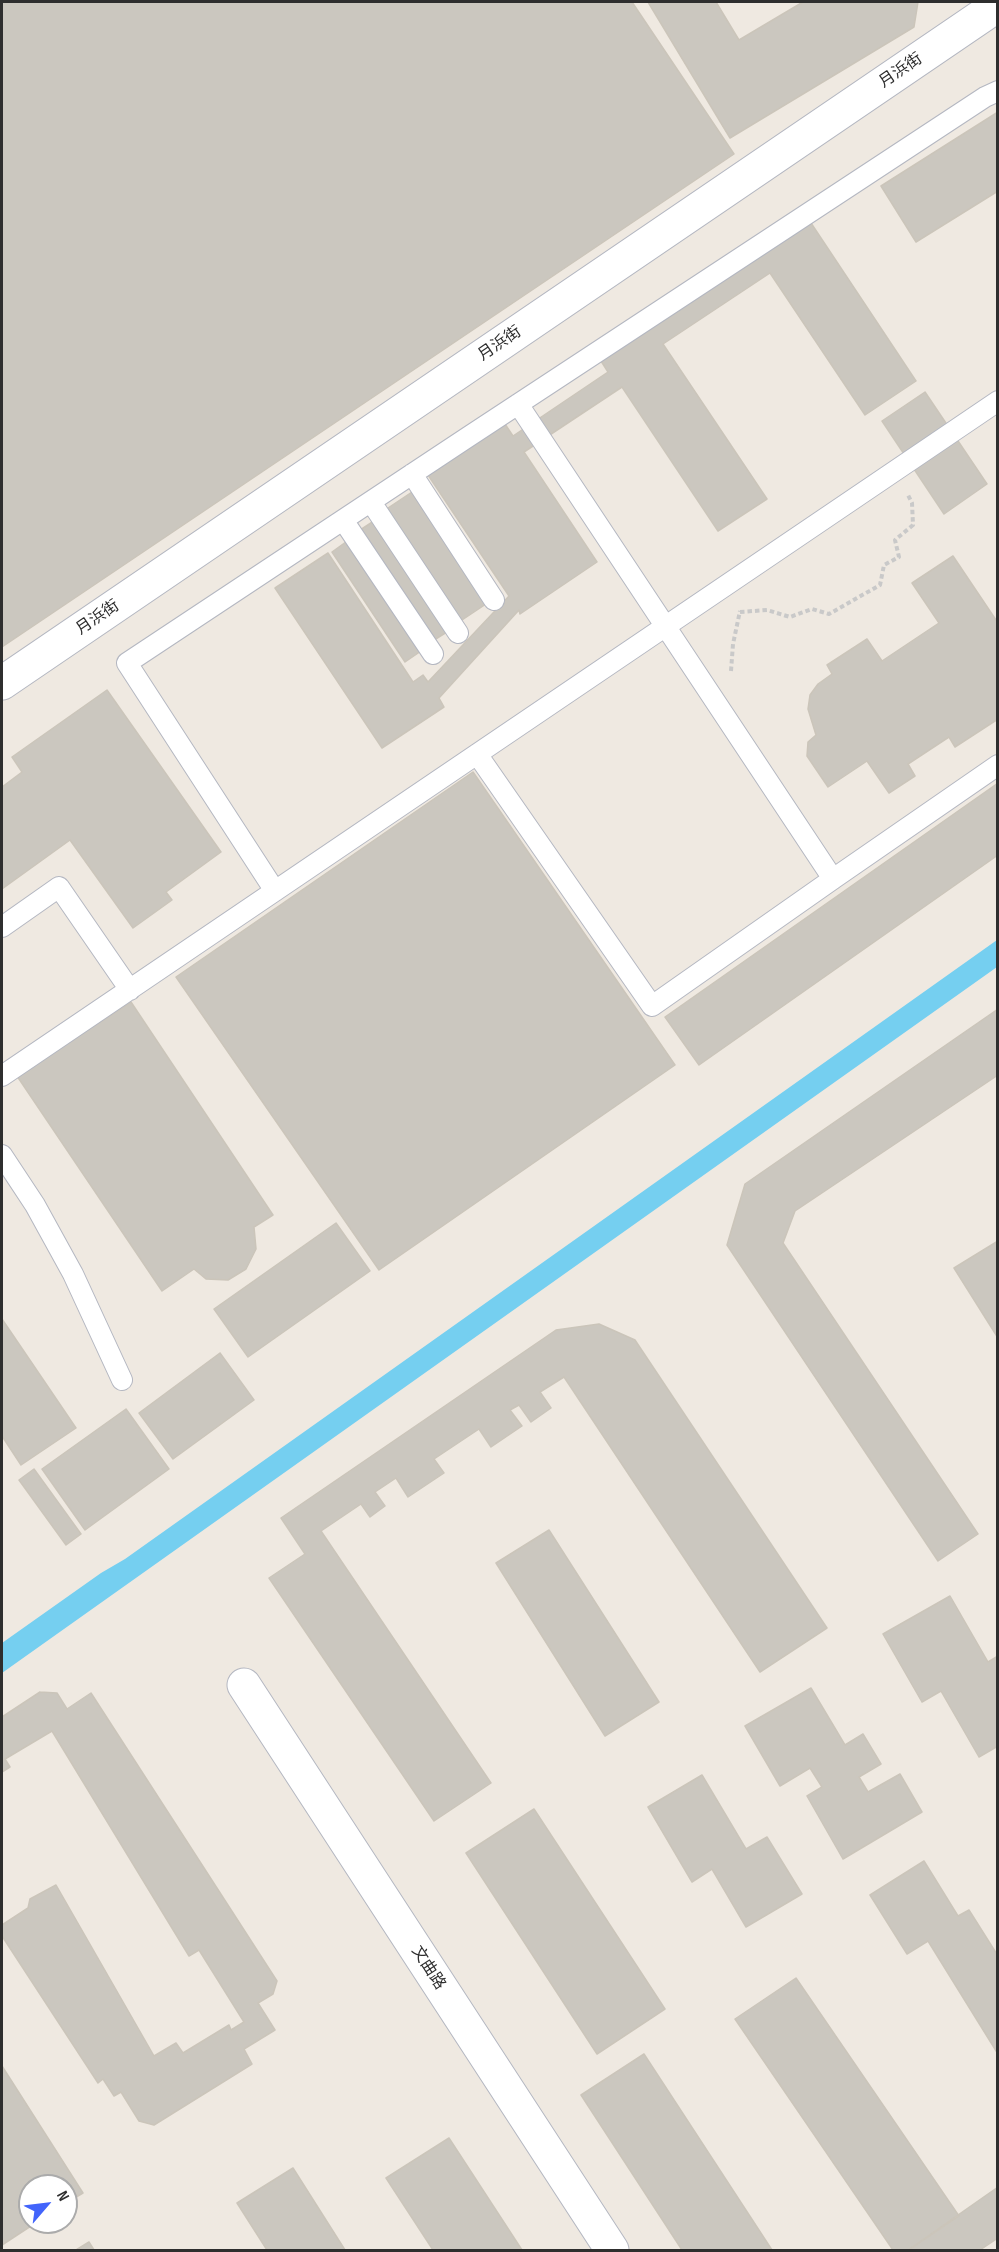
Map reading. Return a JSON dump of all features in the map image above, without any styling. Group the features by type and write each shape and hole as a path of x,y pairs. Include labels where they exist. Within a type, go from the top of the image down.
{"street":[{"name":"月浜街","path":"2,683 998,5"},
{"name":"文曲路","path":"244,1685 612,2250"}],"lane":[{"path":"275,891 127,663 985,97 998,91"},
{"path":"2,1076 998,401"},
{"path":"518,404 833,879"},
{"path":"412,474 494,600"},
{"path":"370,502 458,633"},
{"path":"343,520 433,654"},
{"path":"477,754 652,1006 998,765"},
{"path":"2,927 59,887 130,990"},
{"path":"2,1155 35,1204 74,1274 123,1380"}],"path":[{"path":"740,612 767,610 790,617 812,609 829,614 880,585 884,566 899,557 895,540 913,525 912,503 895,470"},
{"path":"730,680 733,644 743,604"}],"water":[{"path":"997,940 997,967 2,1673 2,1643 101,1573 125,1559"}],"building":[{"path":"2,2 632,2 734,154 2,647"},
{"path":"648,2 716,2 739,40 803,2 918,2 914,27 730,138"},
{"path":"998,112 998,191 916,242 881,186"},
{"path":"811,223 916,381 865,415 770,273 663,344 767,499 718,531 622,387 524,452 597,562 520,614 519,610 439,698 444,707 382,748 275,588 328,553 413,682 423,675 428,682 509,596 426,472 503,421 513,436 608,372 601,361"},
{"path":"925,392 987,484 944,514 882,421"},
{"path":"412,492 486,604 459,622 385,510"},
{"path":"377,519 450,630 431,642 357,532"},
{"path":"350,539 424,649 405,662 332,552"},
{"path":"953,556 998,623 998,719 955,747 949,737 908,764 915,776 889,793 867,761 828,787 807,756 808,742 816,735 808,709 810,695 818,684 832,674 827,665 867,639 882,661 939,623 912,583"},
{"path":"107,690 221,852 166,892 172,900 133,928 70,840 2,889 2,787 22,772 12,757"},
{"path":"473,772 675,1065 379,1270 176,977"},
{"path":"998,783 998,855 699,1065 665,1017"},
{"path":"131,1002 273,1215 254,1227 256,1249 246,1269 228,1280 206,1279 194,1269 162,1291 17,1076"},
{"path":"998,1009 998,1075 795,1211 783,1243 978,1534 938,1561 727,1245 745,1184"},
{"path":"336,1223 370,1271 248,1357 214,1309"},
{"path":"998,1241 998,1338 954,1268"},
{"path":"2,1319 76,1428 21,1465 2,1436"},
{"path":"599,1324 635,1340 827,1628 760,1672 564,1377 540,1392 551,1408 531,1422 519,1405 510,1410 522,1426 491,1447 479,1429 434,1459 444,1473 408,1497 396,1478 375,1492 385,1506 370,1517 361,1504 321,1531 491,1783 434,1821 269,1578 305,1554 281,1518 556,1330"},
{"path":"220,1353 254,1400 173,1459 139,1413"},
{"path":"126,1409 169,1469 85,1530 42,1469"},
{"path":"34,1469 81,1534 66,1545 19,1480"},
{"path":"549,1530 659,1702 605,1736 496,1563"},
{"path":"950,1596 988,1662 998,1656 998,1746 979,1757 941,1691 922,1702 883,1634"},
{"path":"811,1688 845,1745 863,1734 881,1764 859,1777 868,1792 900,1774 922,1812 843,1859 807,1796 822,1787 810,1768 780,1786 745,1726"},
{"path":"40,1692 57,1693 67,1709 91,1693 277,1981 273,1994 258,2003 275,2030 244,2049 252,2064 154,2125 139,2121 121,2092 114,2096 103,2079 98,2083 2,1936 2,1925 28,1908 30,1899 56,1885 154,2056 176,2043 183,2053 229,2025 231,2030 244,2022 199,1950 189,1956 52,1731 5,1759 10,1767 2,1772 2,1717"},
{"path":"702,1775 746,1849 767,1837 802,1894 746,1927 712,1869 692,1882 648,1807"},
{"path":"534,1809 665,2009 597,2054 466,1853"},
{"path":"924,1861 958,1916 969,1910 998,1956 998,2054 928,1941 907,1954 870,1895"},
{"path":"796,1978 959,2216 909,2250 893,2250 735,2019"},
{"path":"644,2054 772,2250 682,2250 581,2095"},
{"path":"2,2066 71,2174 18,2174 19,2234 2,2245"},
{"path":"449,2138 522,2250 433,2250 386,2178"},
{"path":"293,2168 345,2250 267,2250 237,2203"},
{"path":"78,2185 83,2193 78,2196"},
{"path":"998,2187 998,2238 980,2250 908,2250"},
{"path":"89,2242 94,2250 76,2250"}]}
